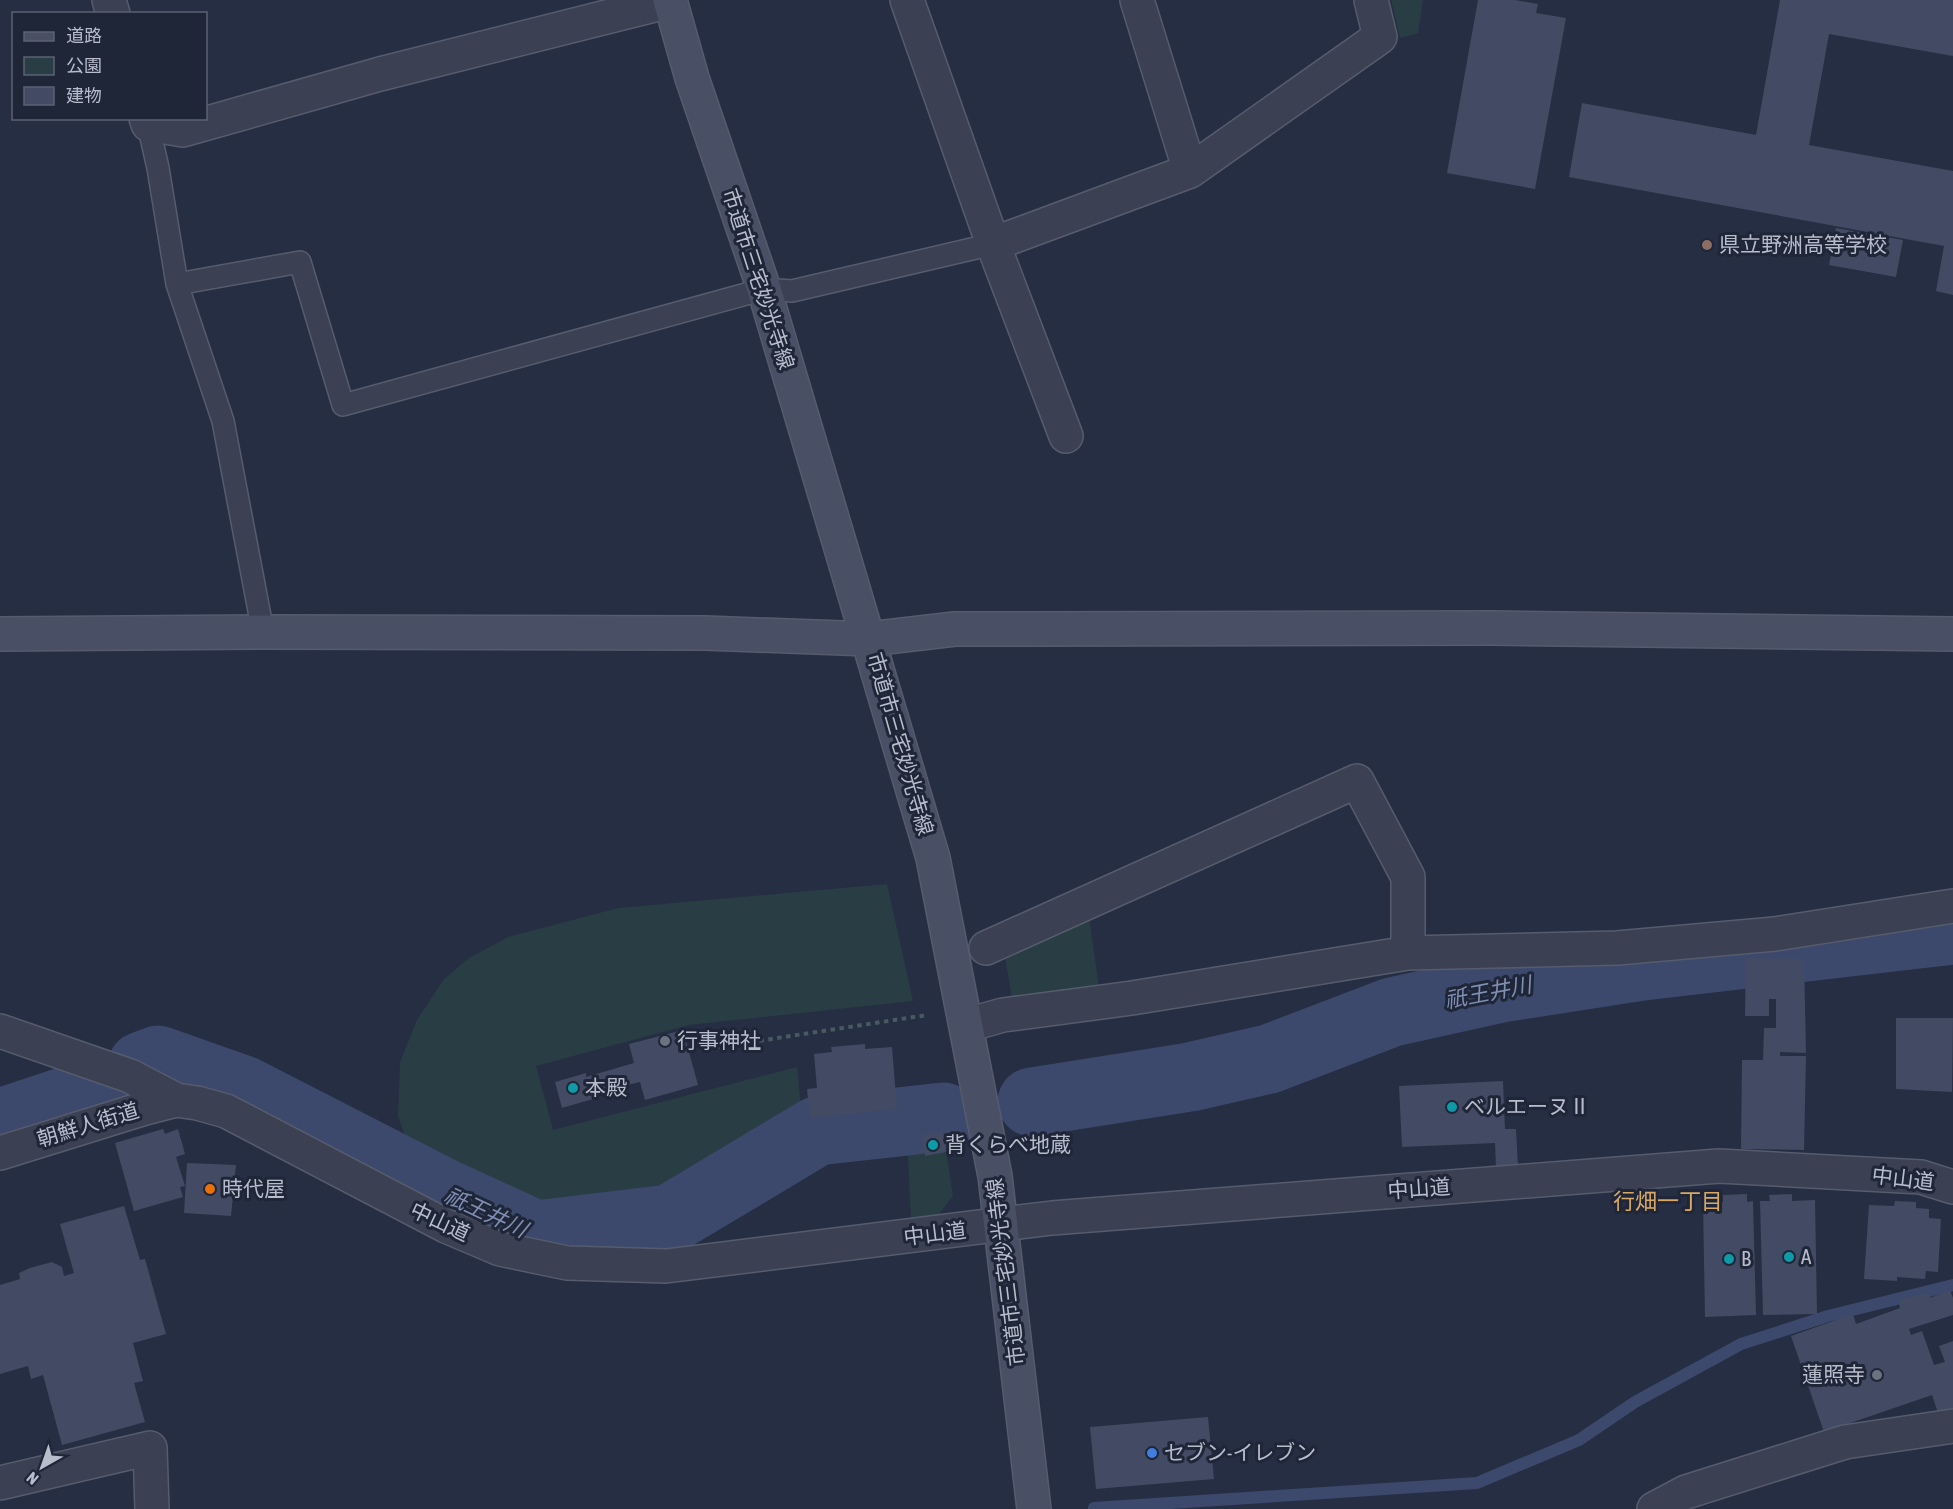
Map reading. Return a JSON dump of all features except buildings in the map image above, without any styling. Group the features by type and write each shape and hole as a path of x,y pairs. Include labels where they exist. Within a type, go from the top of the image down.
{"street":[{"path":"147,121 183,130 380,74 670,0"},
{"name":"市道市三宅妙光寺線","path":"670,0 692,78 764,289 933,858 968,1025 995,1176 1034,1509"},
{"path":"907,0 993,244 1066,436"},
{"path":"1137,0 1190,171"},
{"path":"993,244 1190,171 1380,37 1371,0"},
{"path":"0,634 705,633 869,639 979,629 1494,628 1953,634"},
{"path":"986,948 1357,781 1408,877 1408,952"},
{"path":"968,1025 1003,1015 1132,998 1408,952 1617,948 1775,934 1953,906"},
{"name":"中山道","path":"0,1030 130,1076 176,1101 197,1103 226,1111 457,1231 500,1249 567,1263 666,1266 1153,1209 1719,1166 1921,1178 1953,1187"},
{"name":"朝鮮人街道","path":"0,1153 126,1113 176,1101"},
{"path":"1654,1509 1686,1491 1845,1442 1953,1426"},
{"path":"0,1483 150,1448 152,1509"}],"lane":[{"path":"147,121 158,168 177,284 223,421 263,632"},
{"path":"177,284 300,262 343,405 764,289 792,291 993,244"}],"path":[{"path":"706,1049 931,1015"}],"green space":[{"path":"1391,0 1423,0 1418,33 1400,38"},
{"name":"行事神社","path":"887,884 913,1001 689,1025 536,1066 553,1130 797,1067 803,1128 740,1174 663,1216 587,1223 532,1221 418,1173 398,1116 400,1062 417,1020 444,979 469,958 508,937 618,908"},
{"path":"1088,910 1100,994 1013,1005 1004,950"},
{"path":"943,1130 953,1196 936,1218 911,1219 907,1139 909,1136"}],"waterway":[{"name":"祇王井川","path":"1032,1102 1190,1077 1269,1059 1392,1012 1501,988 1643,966 1953,930"},
{"name":"祇王井川","path":"142,1066 158,1060 243,1090 440,1191 536,1235 670,1219 817,1131 943,1117"},
{"name":"祇王井川","path":"0,1123 103,1089"},
{"path":"1094,1508 1477,1483 1579,1440 1635,1402 1741,1344 1828,1316 1953,1285"}],"place":[{"name":"県立野洲高等学校","path":"1707,245"},
{"name":"行事神社","path":"665,1041"},
{"name":"本殿","path":"573,1088"},
{"name":"ベルエーヌⅡ","path":"1452,1107"},
{"name":"背くらべ地蔵","path":"933,1145"},
{"name":"時代屋","path":"210,1189"},
{"name":"A","path":"1789,1257"},
{"name":"B","path":"1729,1259"},
{"name":"蓮照寺","path":"1877,1375"},
{"name":"セブン-イレブン","path":"1152,1453"}],"district":[{"name":"行畑一丁目","path":"1668,1201"}]}
